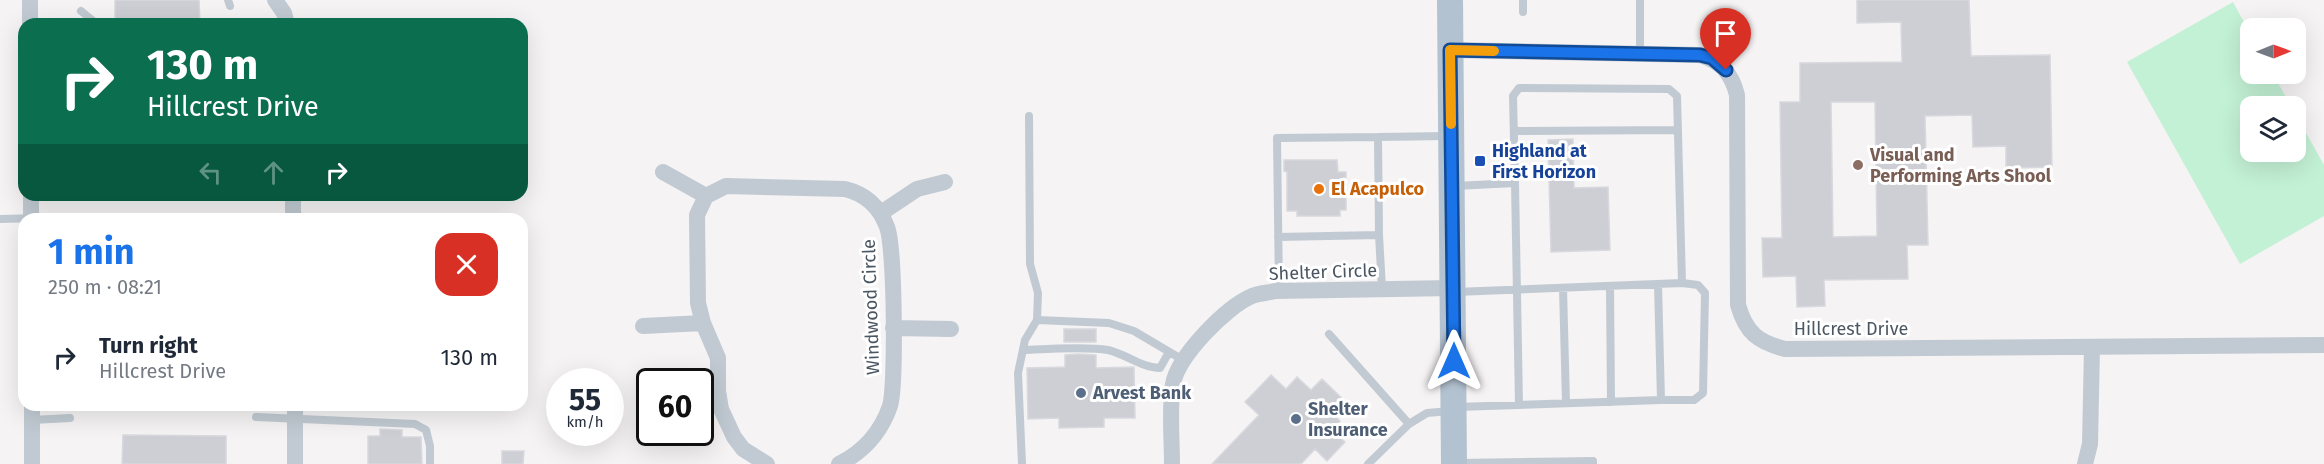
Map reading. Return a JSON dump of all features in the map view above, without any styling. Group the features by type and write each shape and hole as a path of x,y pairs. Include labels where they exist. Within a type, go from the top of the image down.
{"main road":[{"path":"1450,0 1454,464"}],"street":[{"path":"30,0 30,18"},
{"path":"275,0 285,18"},
{"name":"Hillcrest Drive","path":"1450,50 1700,55 1712,58 1722,65 1737,95 1738,305 1742,320 1753,334 1767,344 1785,349 2324,345"},
{"path":"663,172 706,196 697,214 698,303 703,323 718,358 718,391 721,409 728,426 743,449 767,464"},
{"path":"881,213 917,189 945,182"},
{"name":"Windwood Circle","path":"706,196 726,186 845,189 867,198 881,213 890,240 893,394 880,426 868,443 839,464"},
{"name":"Shelter Circle","path":"1172,464 1173,383 1176,356 1192,346 1235,307 1251,297 1279,291 1453,290"},
{"path":"643,326 703,323"},
{"path":"893,328 951,329"},
{"path":"2085,464 2090,444 2092,347"},
{"path":"32,412 32,464"},
{"path":"295,412 295,464"}],"lane":[{"path":"1522,0 1522,12"},
{"path":"1640,0 1640,54"},
{"path":"81,11 90,18"},
{"path":"1519,405 1513,96 1519,88 1669,89 1677,96 1682,283"},
{"path":"1022,464 1018,373 1025,340 1037,320 1038,293 1030,264 1029,116"},
{"path":"1514,130 1678,130"},
{"path":"1279,291 1276,138 1451,136"},
{"path":"1378,137 1382,289"},
{"path":"1452,186 1515,183"},
{"path":"0,219 18,218"},
{"path":"1278,237 1379,235"},
{"path":"1368,464 1409,424 1426,413 1519,405 1694,400 1703,393 1705,293 1698,285 1682,283 1516,290 1453,290"},
{"path":"1658,284 1660,400"},
{"path":"1610,286 1611,402"},
{"path":"1563,288 1566,403"},
{"path":"1023,350 1106,350 1132,358 1150,368 1160,368 1176,356 1134,332 1109,323 1037,320"},
{"path":"1329,334 1409,424"},
{"path":"32,412 70,418"},
{"path":"256,417 295,412 415,424 426,430 430,446 430,464"},
{"path":"1454,464 1593,461 1593,464"}],"green space":[{"path":"2233,2 2242,18 2240,84 2279,84 2285,96 2240,96 2240,162 2306,162 2306,133 2324,165 2324,216 2240,264 2127,62"}],"building":[{"path":"115,0 199,0 200,18 115,18"},
{"path":"1857,0 1969,0 1971,56 2050,55 2052,167 2006,168 2006,146 1973,147 1972,115 1925,116 1928,245 1907,245 1908,279 1824,280 1825,306 1797,307 1796,276 1763,277 1762,238 1782,238 1780,102 1800,102 1800,63 1902,62 1901,22 1857,23","holes":["1831,102 1875,102 1877,236 1833,237"]},
{"path":"1573,139 1574,188 1608,187 1610,250 1551,252 1548,140"},
{"name":"El Acapulco","path":"1284,160 1337,160 1338,172 1346,172 1346,210 1340,210 1340,216 1297,216 1297,211 1287,211 1287,172 1284,171"},
{"path":"1064,329 1096,329 1096,342 1064,342"},
{"name":"Arvest Bank","path":"1065,355 1096,355 1096,368 1134,367 1135,418 1104,418 1104,427 1059,428 1059,418 1028,419 1027,368 1065,367"},
{"name":"Shelter Insurance","path":"1271,375 1286,389 1297,377 1311,390 1322,379 1348,404 1336,417 1340,421 1332,430 1345,442 1327,461 1315,449 1301,464 1212,464 1259,415 1245,402"},
{"path":"380,429 402,430 402,437 421,437 422,464 368,464 368,436 380,436"},
{"path":"123,435 226,436 226,464 122,464"},
{"path":"502,451 524,451 523,464 502,464"}],"slow traffic":[{"path":"1451,124 1450,50 1494,51"}],"place":[{"name":"Highland at First Horizon","path":"1480,161"},
{"name":"Visual and Performing Arts Shool","path":"1858,165"},
{"name":"El Acapulco","path":"1319,189"},
{"name":"Arvest Bank","path":"1081,393"},
{"name":"Shelter Insurance","path":"1296,419"}],"route":[{"path":"1454,361 1450,50 1700,55 1712,58 1726,70"}]}
